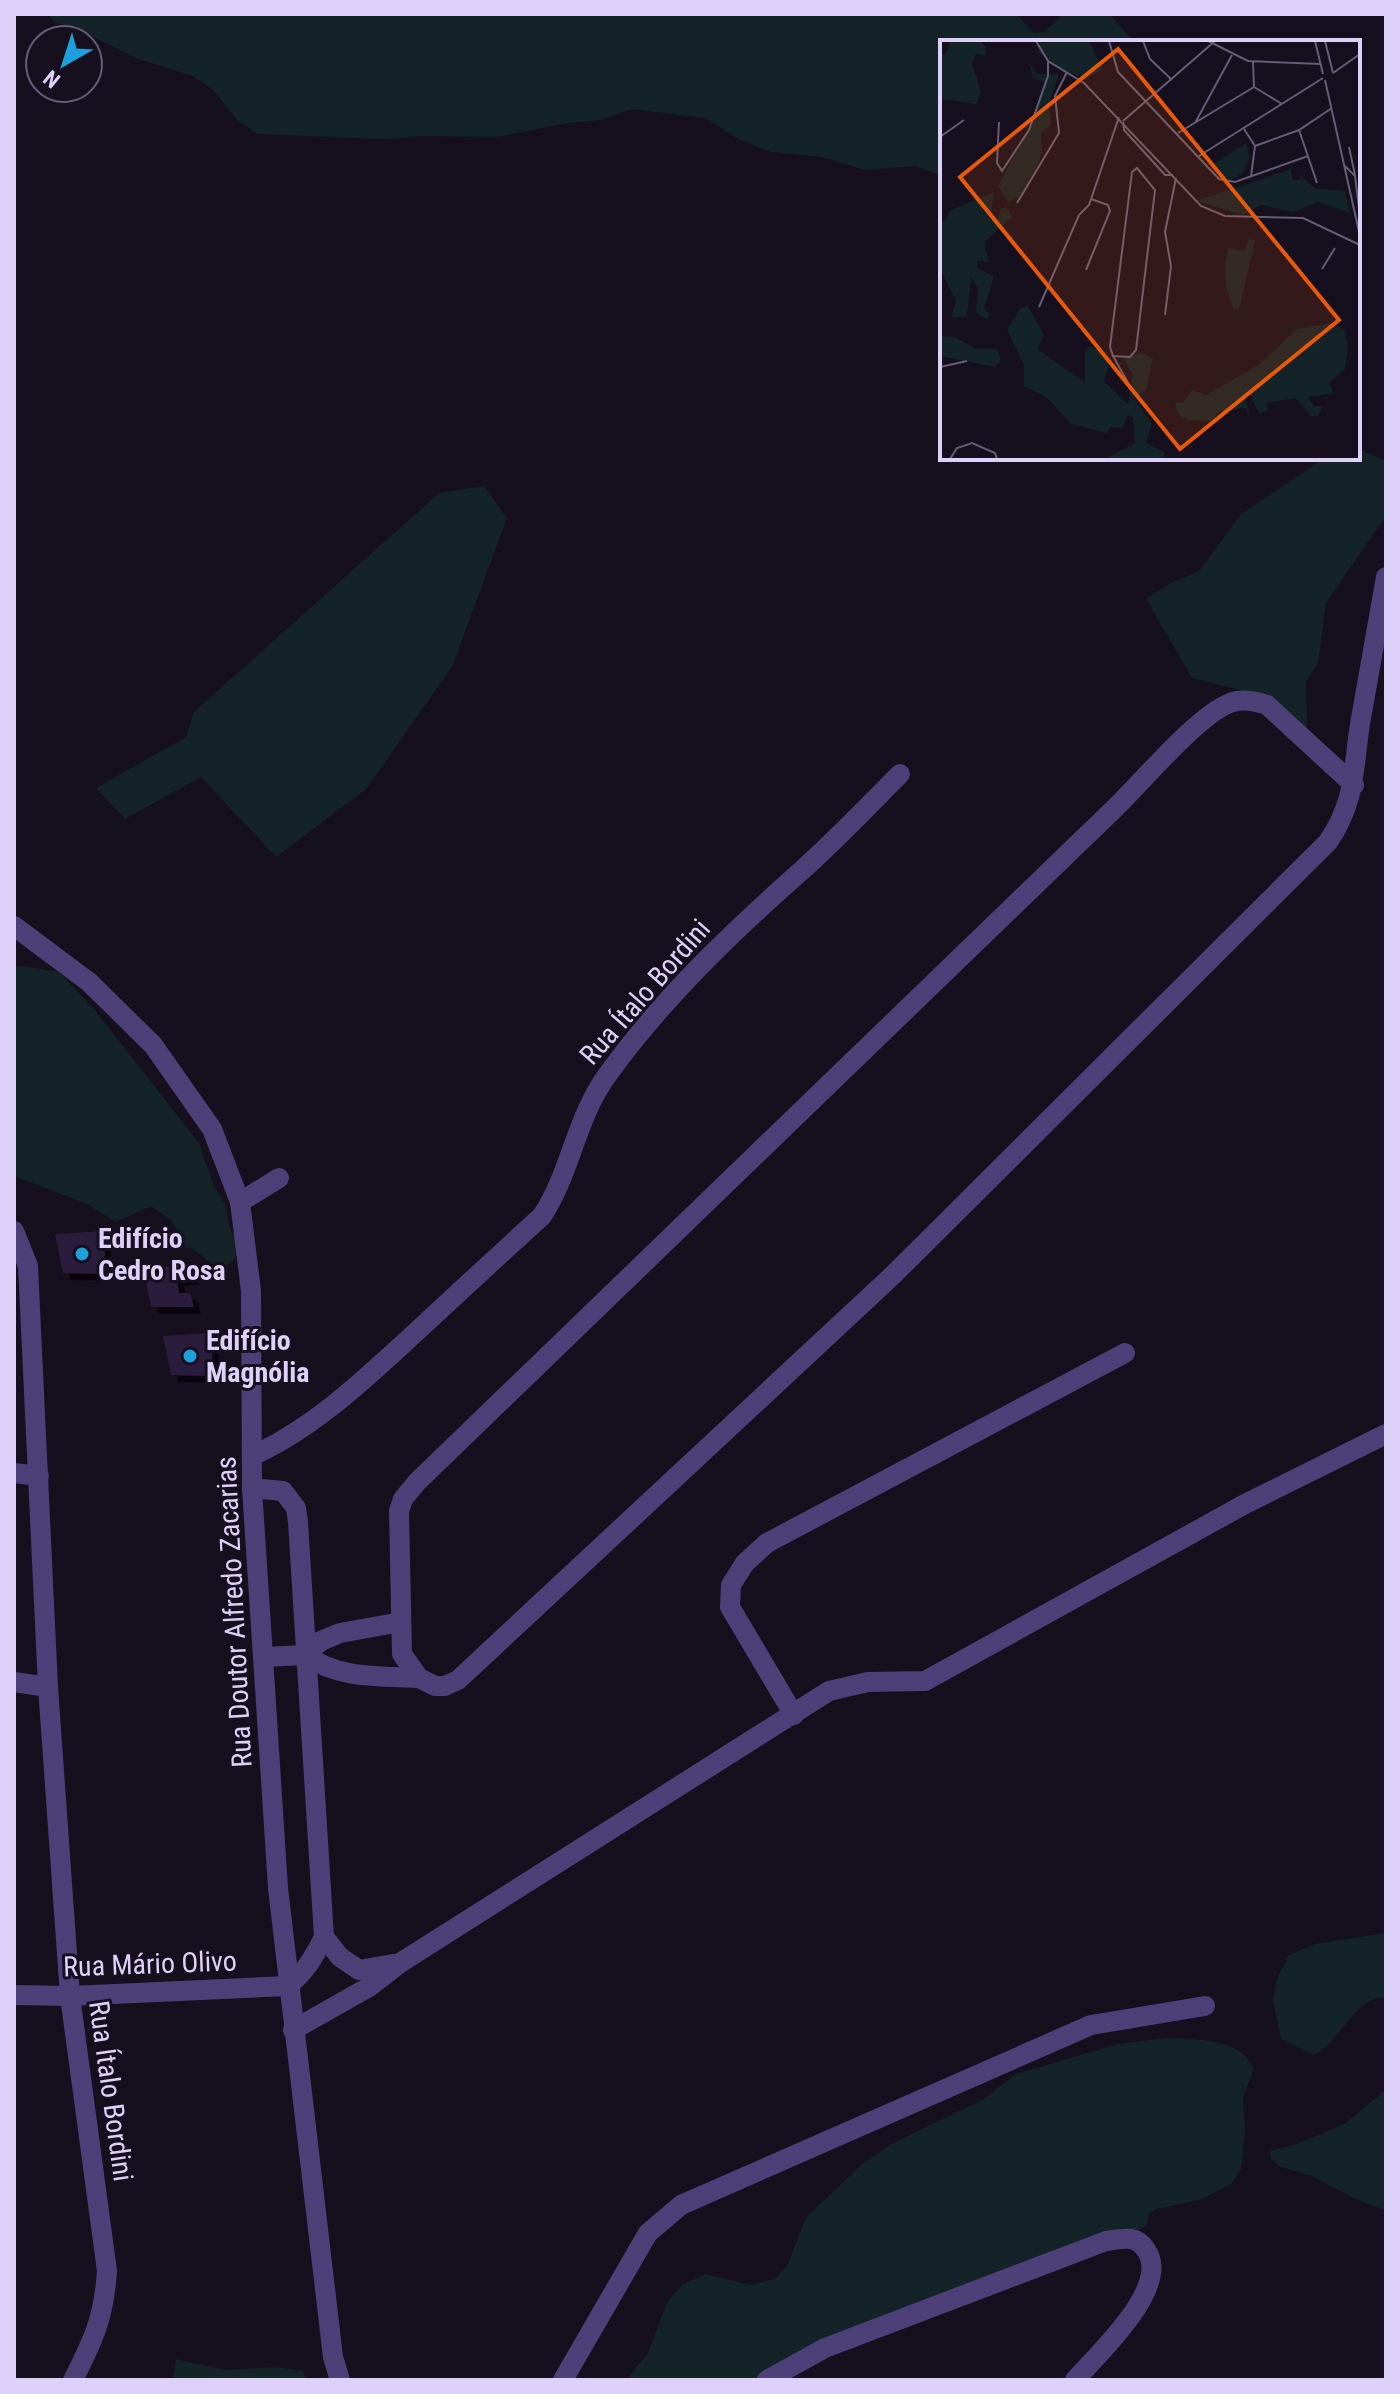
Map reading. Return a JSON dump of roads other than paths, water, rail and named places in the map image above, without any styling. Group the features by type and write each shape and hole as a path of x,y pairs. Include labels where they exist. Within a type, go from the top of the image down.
{"street":[{"path":"305,1655 323,1668 347,1673 419,1678 435,1686 445,1686 458,1680 892,1276 1328,842 1340,825 1354,785 1360,727 1386,577"},
{"path":"419,1678 402,1654 399,1511 403,1499 417,1482 1205,718 1232,702 1254,700 1267,705 1354,785"},
{"name":"Rua Ítalo Bordini","path":"252,1456 281,1443 314,1420 368,1375 542,1216 552,1200 592,1098 658,1011 747,918 801,872 900,774"},
{"name":"Rua Doutor Alfredo Zacarias","path":"14,926 89,982 153,1045 212,1129 240,1202 251,1291 252,1488 278,1888 333,2357 340,2380"},
{"path":"240,1202 279,1178"},
{"name":"Rua Ítalo Bordini","path":"14,1231 28,1266 48,1687 70,1996 107,2271 105,2305 96,2335 73,2380"},
{"path":"794,1715 730,1607 731,1585 745,1563 767,1543 1125,1353"},
{"path":"293,2030 369,1987 400,1963 829,1691 868,1682 925,1681 1245,1504 1386,1434"},
{"path":"14,1473 39,1476"},
{"path":"252,1488 283,1491 296,1508 324,1937 312,1961 288,1986"},
{"path":"264,1657 305,1655 321,1641 340,1633 401,1622"},
{"path":"14,1682 48,1687"},
{"path":"324,1937 340,1957 359,1970 400,1963"},
{"name":"Rua Mário Olivo","path":"14,1995 70,1996 288,1986"},
{"path":"563,2380 648,2233 681,2205 1091,2025 1205,2006"},
{"path":"767,2380 825,2348 1106,2241 1133,2239 1144,2245 1151,2256 1150,2285 1138,2306 1075,2380"}],"place":[{"name":"Edifício Cedro Rosa","path":"82,1254"},
{"name":"Edifício Magnólia","path":"190,1356"}]}
